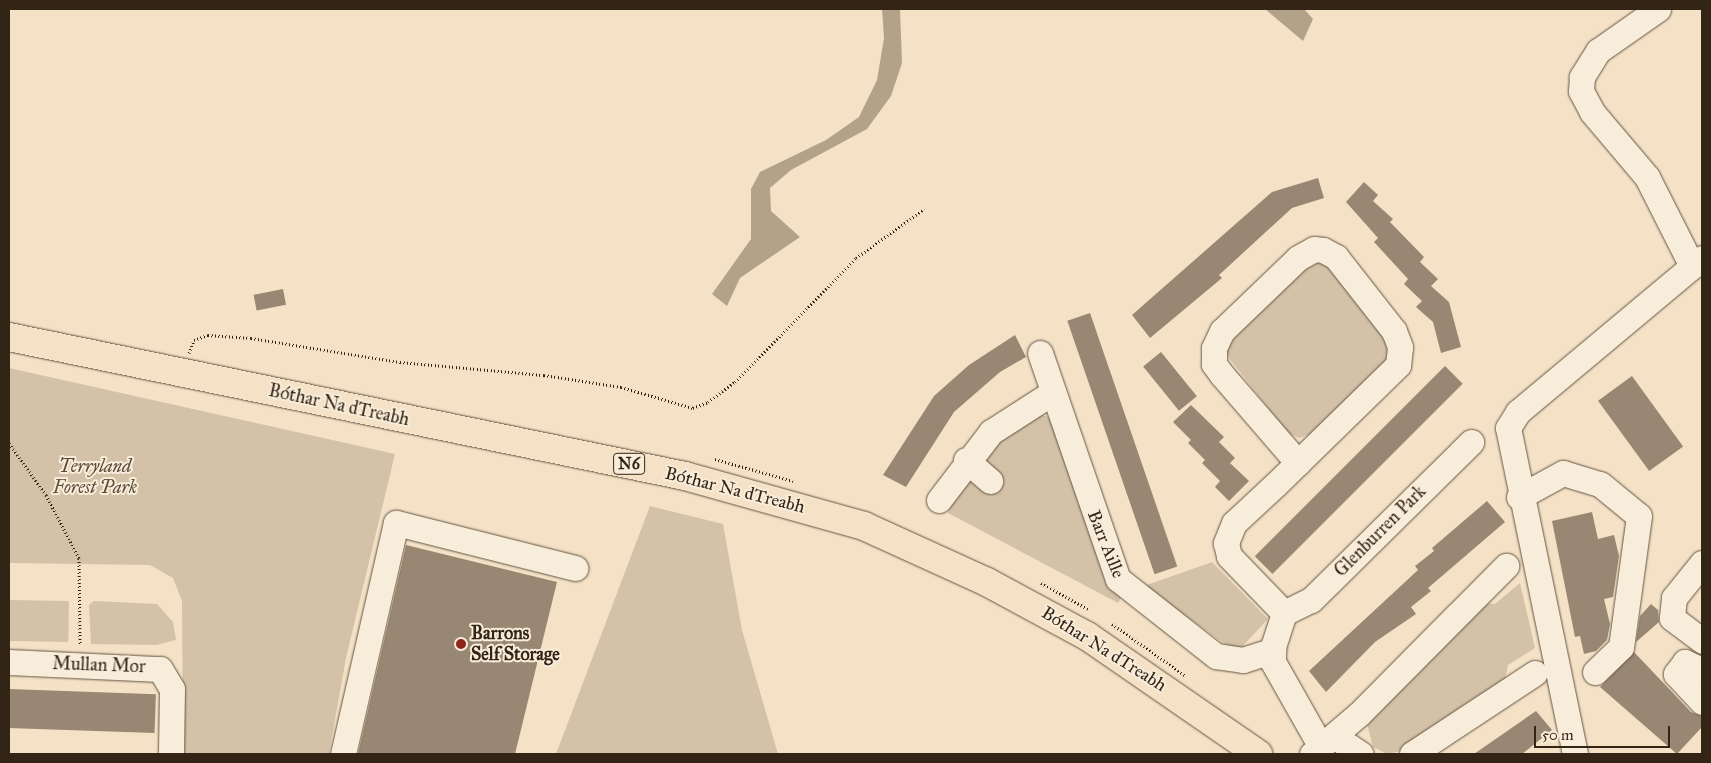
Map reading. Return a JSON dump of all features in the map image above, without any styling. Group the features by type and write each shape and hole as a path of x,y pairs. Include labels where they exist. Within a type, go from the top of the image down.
{"highway":[{"name":"Bóthar Na dTreabh","path":"9,337 685,476 864,526 987,582 1087,636 1258,754"}],"street":[{"path":"1575,754 1519,497 1508,428 1518,412 1697,262 1647,177 1592,112 1581,91 1582,77 1598,51 1658,9"},
{"path":"1298,463 1222,375 1214,364 1214,348 1222,331 1298,258 1314,249 1323,250 1336,257 1394,330 1401,356 1398,365 1298,463 1234,523 1226,543 1229,556 1284,613 1273,650 1286,688 1322,745 1361,754"},
{"name":"Barr Aille","path":"1040,354 1118,579 1216,656 1243,660 1273,650"},
{"path":"939,500 966,460 1008,418 1053,392"},
{"name":"Glenburren Park","path":"1284,613 1311,600 1471,442"},
{"path":"966,460 990,481"},
{"path":"1519,497 1563,473 1600,484 1639,516 1621,647 1595,672"},
{"path":"343,754 396,523 575,568"},
{"path":"1702,563 1674,598 1672,618 1702,641"},
{"path":"1322,745 1506,566"},
{"name":"Mullan Mor","path":"9,662 160,669 172,689 171,754"},
{"path":"1702,670 1685,662 1676,674 1702,702"},
{"path":"1412,754 1534,672"}],"path":[{"path":"185,374 194,340 222,335 400,362 544,375 621,387 693,408 708,402 735,382 856,258 924,209"},
{"path":"9,443 46,495 79,558 80,638"}],"green space":[{"path":"1308,261 1326,261 1388,338 1388,359 1311,434 1299,438 1288,433 1225,353 1227,340"},
{"name":"Terryland Forest Park","path":"9,368 395,454 346,658 329,754 183,754 182,601 173,578 150,565 9,563"},
{"path":"1035,413 1049,417 1123,594 1118,603 948,513 954,491 985,464 983,454"},
{"path":"650,506 723,524 742,630 778,754 556,754"},
{"path":"1212,562 1268,619 1241,648 1229,647 1144,586"},
{"path":"1520,583 1535,648 1508,665 1505,680 1406,750 1387,754 1373,747 1367,724 1482,603 1495,604"},
{"path":"9,600 69,601 68,642 9,641"},
{"path":"94,601 157,604 173,622 176,640 156,645 91,644 89,605"}],"shaded area":[{"path":"882,9 900,9 902,63 891,96 867,129 791,170 770,188 771,211 800,237 740,278 727,306 712,294 751,239 751,189 760,172 826,140 859,117 877,80 884,38"},
{"path":"1265,9 1304,9 1313,19 1303,41"}],"building":[{"path":"1318,178 1324,198 1292,208 1219,275 1222,278 1150,338 1132,315 1272,192"},
{"path":"1364,182 1378,195 1373,201 1393,219 1390,222 1424,257 1420,262 1438,279 1431,286 1449,302 1461,347 1441,353 1433,322 1416,307 1422,301 1404,284 1408,279 1374,242 1378,238 1346,202"},
{"path":"283,289 286,305 257,310 254,295"},
{"path":"1090,313 1177,566 1155,574 1067,321"},
{"path":"1015,335 1026,357 1000,372 954,412 906,487 883,475 934,396 969,365"},
{"path":"1161,352 1197,396 1179,411 1143,366"},
{"path":"1445,366 1463,384 1272,574 1255,556"},
{"path":"1632,376 1683,446 1649,471 1598,401"},
{"path":"1191,405 1224,437 1219,442 1235,458 1230,463 1249,481 1229,501 1215,487 1220,481 1202,463 1205,460 1188,443 1191,440 1173,422"},
{"path":"1487,501 1505,522 1428,588 1431,591 1411,607 1416,614 1375,642 1326,692 1309,671 1418,570 1415,566 1434,551 1432,548"},
{"path":"1592,512 1598,539 1614,535 1619,556 1613,597 1604,599 1610,624 1607,640 1596,651 1584,654 1580,636 1575,637 1552,521"},
{"name":"Barrons Self Storage","path":"406,545 557,582 515,754 358,754"},
{"path":"1651,604 1658,610 1659,622 1636,642 1640,616"},
{"path":"1634,652 1691,712 1702,716 1702,727 1677,754 1600,687"},
{"path":"9,689 156,694 155,733 9,728"},
{"path":"1536,711 1552,730 1522,754 1474,754"}],"place":[{"name":"Barrons Self Storage","path":"461,644"}]}
